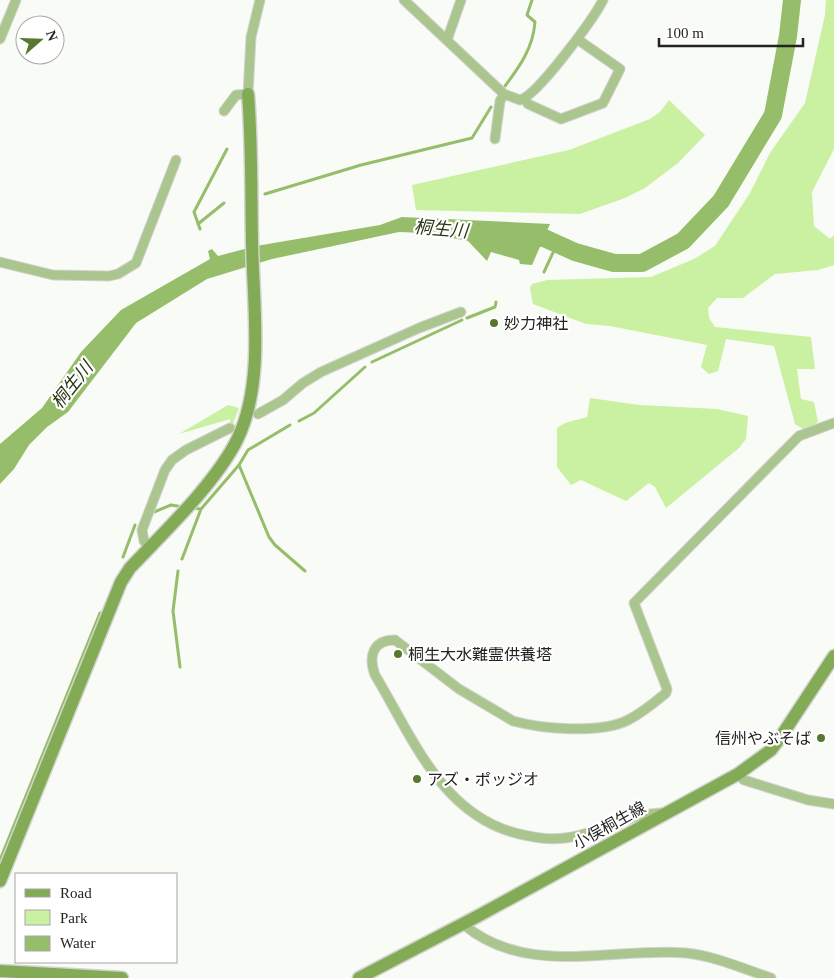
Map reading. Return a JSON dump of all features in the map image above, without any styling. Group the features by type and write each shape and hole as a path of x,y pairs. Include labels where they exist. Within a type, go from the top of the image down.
{"street":[{"path":"0,39 16,0"},
{"path":"0,881 112,599 130,568 208,483 229,454 242,429 252,388 254,345 248,94 250,37 260,0"},
{"path":"404,0 504,94 516,99 524,99 531,94 596,15 603,0"},
{"path":"447,40 462,0"},
{"path":"524,99 528,104 561,119 603,103 620,69 577,39"},
{"path":"224,111 232,98 248,94"},
{"path":"495,139 500,101 504,94"},
{"path":"0,262 53,274 109,276 118,274 136,263 176,160"},
{"path":"258,414 283,400 296,388 321,372 461,312"},
{"path":"664,813 638,816 590,833 558,839 516,834 480,819 461,806 437,780 374,675 370,659 372,654 382,642 395,640 459,689 513,721 537,726 582,727 608,726 628,720 645,710 666,693 668,689 634,603 799,436 834,423"},
{"path":"149,546 144,541 142,530 168,464 186,450 230,428"},
{"name":"小俣桐生線","path":"359,978 463,924 738,774 771,750 834,656"},
{"path":"738,774 744,780 799,797 834,804"},
{"path":"463,924 495,943 516,950 555,957 579,958 643,951 688,953 711,958 771,978"},
{"path":"0,971 122,978"}],"green space":[{"path":"826,0 834,0 834,149 812,192 814,226 830,239 834,235 834,265 818,270 775,274 743,298 717,298 708,308 709,318 715,327 811,337 815,369 797,369 801,399 814,402 818,422 805,430 795,424 774,346 726,339 718,371 709,374 701,367 707,345 610,326 586,324 533,304 530,288 532,284 547,280 651,277 694,259 715,246 750,193 770,153 805,103 825,15"},
{"path":"669,100 705,135 678,163 645,188 625,198 580,214 416,210 412,185 569,150 650,119 660,112"},
{"path":"590,398 639,405 717,409 748,416 746,439 739,448 666,508 655,487 649,483 626,501 581,480 571,485 557,467 557,428 565,423 587,417"},
{"path":"228,405 239,408 230,432 230,419 179,434"}],"water":[{"path":"402,217 550,224 532,265 520,264 519,260 491,252 487,261 468,241 425,233 399,232 272,259 207,279 136,323 68,412 47,427 29,445 14,469 0,484 0,444 42,408 81,352 121,310 210,259 208,251 212,249 218,256 256,246 380,225"}],"waterway":[{"path":"505,86 521,64 532,40 535,22 527,15 532,0"},
{"name":"桐生川","path":"521,237 544,238 575,252 614,263 642,263 683,241 721,201 773,115 788,36 792,0"},
{"path":"265,194 361,165 472,138 491,107"},
{"path":"200,229 194,212 227,149"},
{"path":"198,224 224,203"},
{"path":"544,272 557,244"},
{"path":"467,318 495,307 496,302"},
{"path":"372,362 462,320"},
{"path":"299,421 314,413 365,367"},
{"path":"192,508 201,509 239,465 248,450 290,425"},
{"path":"239,465 269,537 275,545 305,571"},
{"path":"154,512 171,505 183,507"},
{"path":"182,559 201,509"},
{"path":"123,557 135,525"},
{"path":"178,571 173,611 180,667"},
{"path":"0,860 100,613"}],"place":[{"name":"妙力神社","path":"494,323"},
{"name":"桐生大水難霊供養塔","path":"398,654"},
{"name":"信州やぶそば","path":"821,738"},
{"name":"アズ・ポッジオ","path":"417,779"}]}
